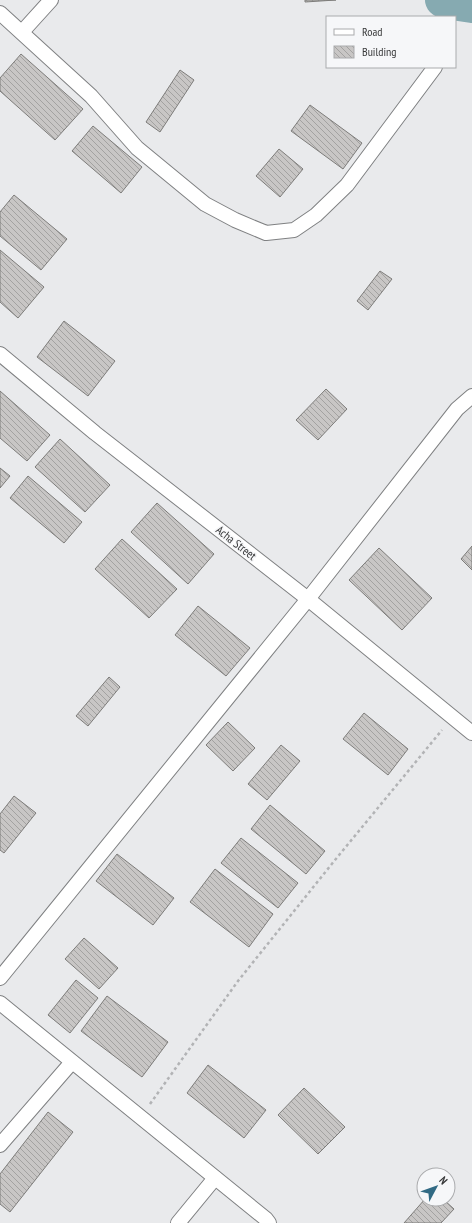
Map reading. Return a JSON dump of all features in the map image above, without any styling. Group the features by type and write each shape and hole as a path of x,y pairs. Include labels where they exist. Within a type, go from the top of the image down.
{"street":[{"path":"22,32 51,0"},
{"path":"0,13 91,96 143,154 205,204 235,220 266,233 294,230 316,215 347,185 434,68"},
{"name":"Acha Street","path":"2,361 308,599 472,733"},
{"path":"0,978 308,599 457,409 472,396"},
{"path":"0,1003 269,1223"},
{"path":"0,1145 72,1062"},
{"path":"178,1223 215,1178"}],"path":[{"path":"140,1117 238,981 452,717"}],"building":[{"path":"305,0 336,0 305,2"},
{"path":"21,54 83,109 55,140 0,91 0,78"},
{"path":"180,70 194,80 160,132 146,122"},
{"path":"310,105 362,143 343,169 291,131"},
{"path":"93,126 142,167 121,193 72,151"},
{"path":"279,149 303,169 280,197 256,176"},
{"path":"14,195 67,239 41,270 0,236 0,212"},
{"path":"0,250 44,287 18,318 0,302"},
{"path":"380,271 392,279 368,310 357,301"},
{"path":"64,321 115,361 88,396 37,357"},
{"path":"326,389 347,409 318,440 296,420"},
{"path":"0,391 50,435 27,461 0,438"},
{"path":"60,439 110,485 85,512 35,467"},
{"path":"0,468 10,476 0,488"},
{"path":"28,476 82,522 64,543 10,498"},
{"path":"157,503 214,554 188,584 131,532"},
{"path":"122,539 177,589 149,618 95,569"},
{"path":"472,546 472,570 461,559"},
{"path":"379,548 432,598 402,630 349,580"},
{"path":"198,606 250,648 226,676 175,635"},
{"path":"109,677 120,687 88,726 76,716"},
{"path":"364,713 408,749 388,775 343,739"},
{"path":"228,722 255,748 233,771 206,745"},
{"path":"281,745 300,761 267,800 248,784"},
{"path":"14,796 36,813 4,853 0,850 0,814"},
{"path":"270,805 325,851 306,874 251,829"},
{"path":"241,838 298,883 278,908 221,863"},
{"path":"117,854 174,898 153,925 96,881"},
{"path":"215,869 273,914 249,947 190,902"},
{"path":"84,938 118,968 99,989 65,959"},
{"path":"76,980 98,998 70,1033 48,1015"},
{"path":"107,996 168,1042 142,1077 81,1031"},
{"path":"208,1065 266,1110 244,1138 187,1093"},
{"path":"304,1088 345,1127 318,1154 278,1115"},
{"path":"48,1112 73,1132 10,1212 0,1204 0,1174"},
{"path":"418,1207 452,1207 454,1209 441,1223 404,1223"}],"waterway":[{"path":"442,0 445,2 472,6"}]}
